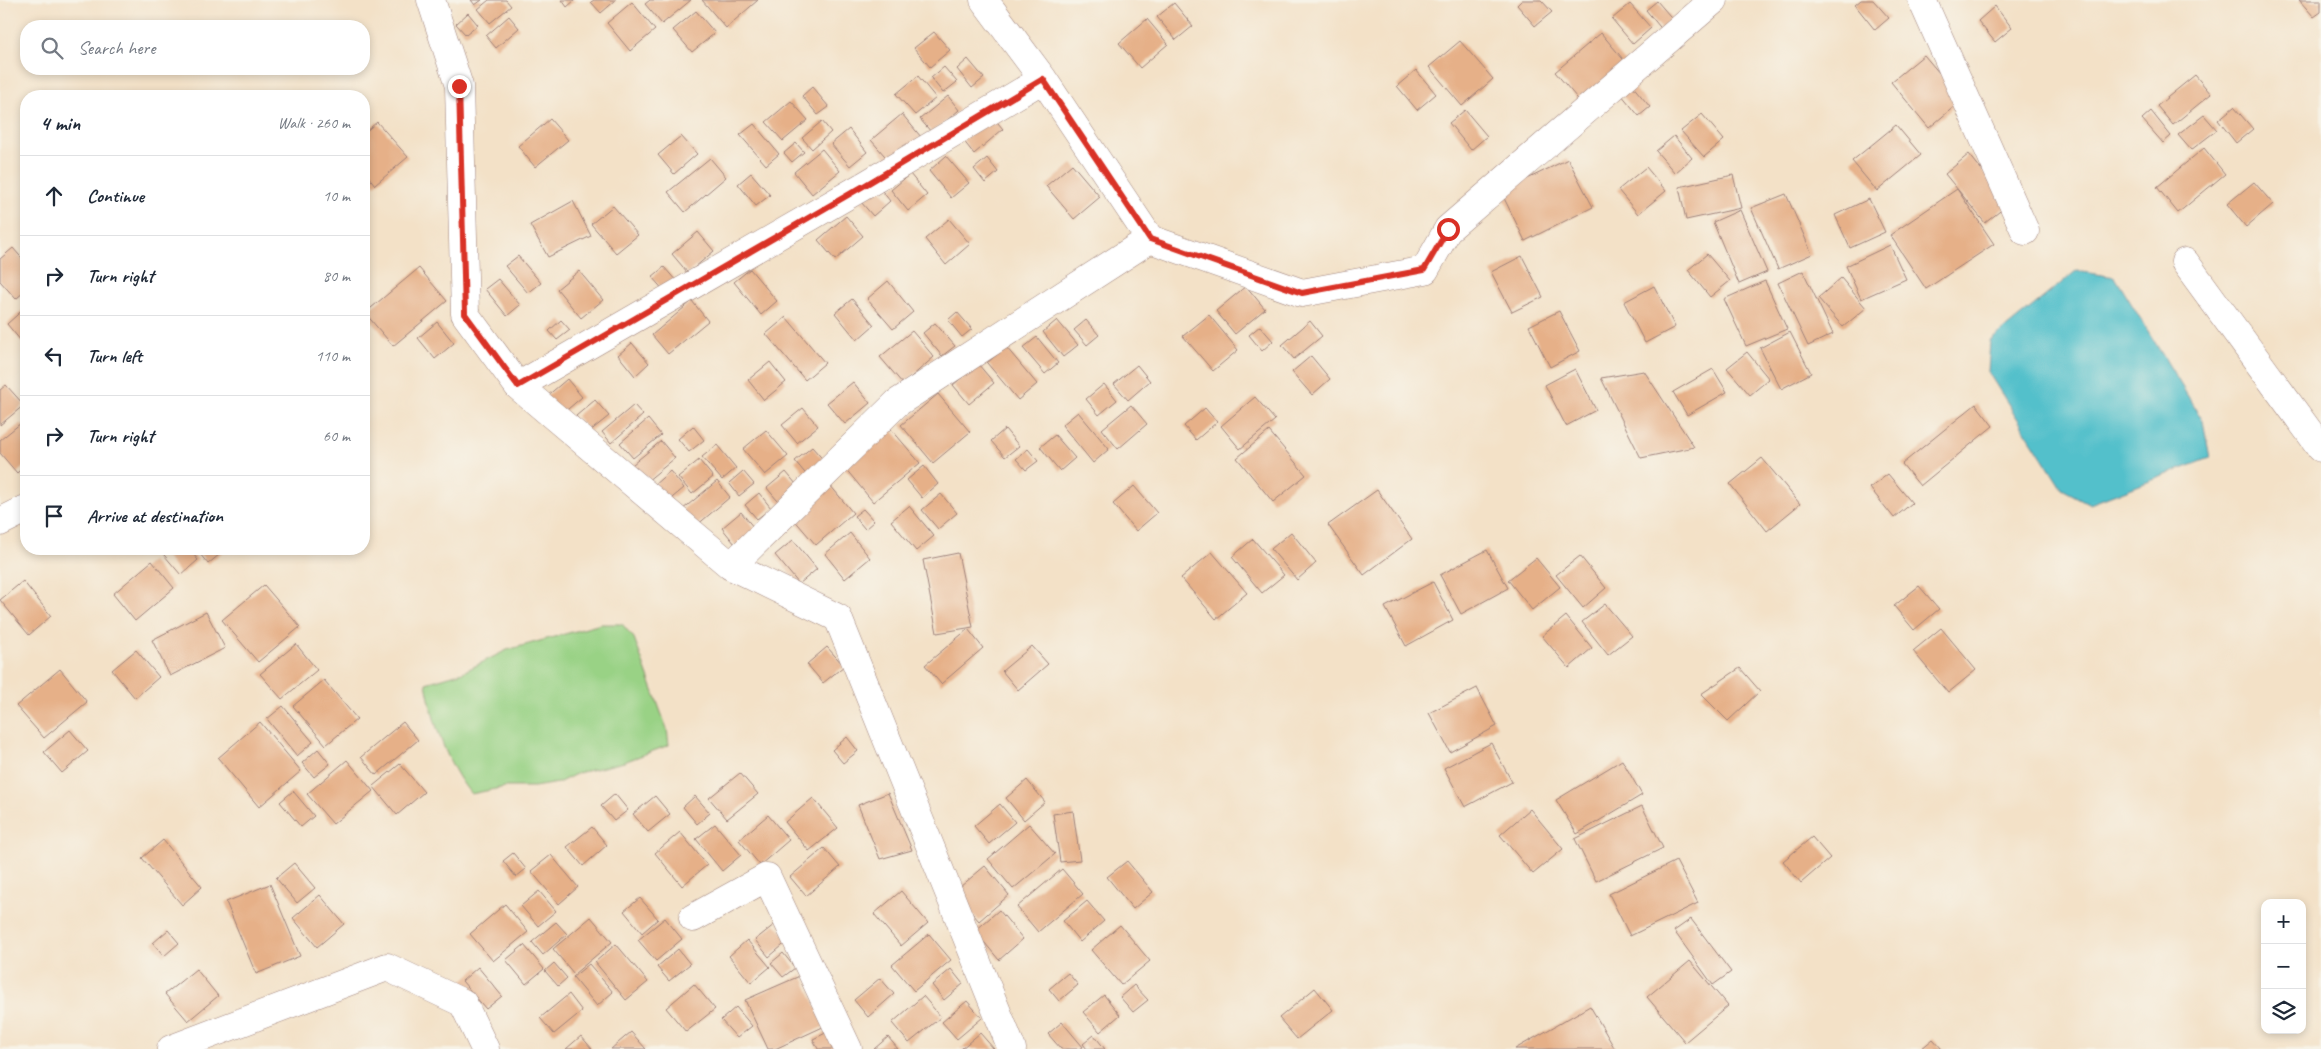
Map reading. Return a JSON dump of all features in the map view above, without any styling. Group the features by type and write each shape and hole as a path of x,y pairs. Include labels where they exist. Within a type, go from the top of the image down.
{"street":[{"path":"431,0 459,86 465,314 518,386 731,566 838,618 1012,1049"},
{"path":"984,0 1043,79 1150,239 1302,293 1424,270 1448,229 1714,0"},
{"path":"1922,0 2025,231"},
{"path":"518,386 867,184 1043,79"},
{"path":"731,566 898,403 1150,239"},
{"path":"2185,262 2321,448"},
{"path":"0,522 20,511"},
{"path":"693,918 767,877 848,1049"},
{"path":"171,1049 387,967 463,1003 485,1049"}],"green space":[{"path":"601,624 622,624 634,638 667,729 669,745 624,762 578,773 558,783 534,787 505,787 471,794 448,756 432,712 426,683 463,672 507,650"}],"water":[{"path":"2076,271 2115,277 2203,421 2210,458 2090,504 2062,489 1988,372 1990,341"}],"building":[{"path":"471,0 482,0 475,5"},
{"path":"489,0 506,0 511,6 490,23 478,9"},
{"path":"562,0 575,0 567,7"},
{"path":"594,0 616,0 601,13 591,2"},
{"path":"650,0 691,0 662,24 645,4"},
{"path":"702,0 758,0 726,28"},
{"path":"1522,0 1541,0 1552,12 1535,26 1517,5"},
{"path":"1861,0 1873,0 1889,18 1875,30 1855,5"},
{"path":"2299,0 2321,0 2321,12 2314,17"},
{"path":"1657,1 1676,23 1664,32 1646,10"},
{"path":"632,2 655,30 630,51 607,23"},
{"path":"1174,3 1193,26 1176,40 1157,17"},
{"path":"1630,4 1651,28 1633,44 1612,19"},
{"path":"1995,6 2012,28 1995,42 1978,21"},
{"path":"696,11 715,33 692,52 673,30"},
{"path":"468,13 478,25 466,35 456,24"},
{"path":"509,16 519,28 496,48 486,36"},
{"path":"1147,19 1168,44 1140,68 1119,43"},
{"path":"934,32 950,50 930,67 914,48"},
{"path":"1601,33 1628,65 1582,104 1555,72"},
{"path":"1460,41 1493,79 1462,106 1429,67"},
{"path":"1924,55 1962,100 1929,128 1891,82"},
{"path":"968,59 984,78 972,88 957,69"},
{"path":"944,67 957,82 943,93 931,78"},
{"path":"1416,70 1436,94 1417,110 1397,86"},
{"path":"2195,75 2211,94 2173,125 2157,106"},
{"path":"918,76 936,98 915,115 896,94"},
{"path":"1632,85 1650,107 1639,116 1621,94"},
{"path":"812,87 829,107 818,115 802,96"},
{"path":"948,96 959,110 932,133 920,119"},
{"path":"791,101 808,120 783,141 766,122"},
{"path":"2234,107 2253,129 2236,143 2218,120"},
{"path":"1465,110 1487,136 1471,150 1449,123"},
{"path":"2151,111 2171,136 2163,143 2142,119"},
{"path":"902,114 921,137 891,163 871,140"},
{"path":"1702,114 1724,140 1704,157 1681,131"},
{"path":"2204,115 2217,130 2191,150 2178,135"},
{"path":"992,116 1003,129 974,154 963,140"},
{"path":"550,119 568,140 535,167 518,146"},
{"path":"822,121 831,132 812,149 802,138"},
{"path":"377,122 408,157 375,185 370,179 370,128"},
{"path":"754,124 779,154 766,165 740,135"},
{"path":"1896,125 1921,155 1877,191 1852,161"},
{"path":"849,129 867,152 850,166 831,144"},
{"path":"681,136 697,154 674,174 658,155"},
{"path":"1674,136 1692,158 1675,173 1656,151"},
{"path":"796,143 804,152 792,162 784,153"},
{"path":"2204,148 2225,174 2178,213 2157,187"},
{"path":"822,149 840,171 812,194 794,172"},
{"path":"1969,154 2009,204 1985,223 1945,174"},
{"path":"946,156 969,183 951,198 929,171"},
{"path":"710,158 726,177 685,212 668,192"},
{"path":"987,158 998,172 985,183 974,169"},
{"path":"1568,159 1593,207 1525,241 1501,192"},
{"path":"1072,164 1100,197 1074,219 1046,186"},
{"path":"1646,167 1666,191 1638,214 1618,190"},
{"path":"751,173 770,195 756,206 738,184"},
{"path":"910,174 927,195 908,211 891,190"},
{"path":"1733,175 1741,208 1686,220 1679,187"},
{"path":"2254,182 2273,204 2246,227 2227,204"},
{"path":"879,187 890,201 873,216 861,202"},
{"path":"1957,189 1994,244 1926,289 1890,235"},
{"path":"1786,194 1812,254 1778,269 1751,208"},
{"path":"1869,199 1885,232 1850,248 1835,215"},
{"path":"573,201 591,236 548,257 530,225"},
{"path":"613,206 638,235 616,253 591,224"},
{"path":"1740,210 1767,272 1739,284 1713,222"},
{"path":"846,216 863,236 835,260 818,240"},
{"path":"949,219 970,244 946,265 925,239"},
{"path":"698,232 714,251 688,273 672,254"},
{"path":"1890,245 1906,279 1861,299 1846,266"},
{"path":"13,248 20,256 20,295 16,299 0,281 0,259"},
{"path":"1707,254 1730,281 1710,297 1688,270"},
{"path":"518,256 541,283 528,293 505,266"},
{"path":"1522,256 1543,297 1512,312 1491,272"},
{"path":"664,267 677,282 665,292 652,277"},
{"path":"419,268 447,301 393,346 370,319 370,309"},
{"path":"750,269 777,301 761,315 734,282"},
{"path":"579,271 603,300 581,318 557,289"},
{"path":"1803,271 1833,334 1808,346 1778,283"},
{"path":"1841,278 1866,308 1843,327 1818,298"},
{"path":"498,279 520,305 507,316 485,289"},
{"path":"888,281 913,312 893,329 867,299"},
{"path":"1765,281 1787,329 1746,346 1724,299"},
{"path":"1246,286 1265,309 1235,334 1216,311"},
{"path":"1654,286 1675,327 1645,343 1624,302"},
{"path":"852,299 874,325 857,340 835,313"},
{"path":"692,301 708,321 668,354 652,335"},
{"path":"1559,311 1580,351 1550,367 1529,326"},
{"path":"20,312 20,340 7,324"},
{"path":"957,312 972,329 962,337 948,320"},
{"path":"1209,315 1238,350 1213,371 1183,336"},
{"path":"786,317 825,363 805,380 766,334"},
{"path":"561,320 570,330 557,340 549,331"},
{"path":"1057,320 1078,345 1063,357 1043,332"},
{"path":"1086,320 1099,335 1087,345 1074,330"},
{"path":"1310,321 1322,336 1294,359 1282,345"},
{"path":"437,322 454,343 435,359 418,338"},
{"path":"935,323 955,346 942,356 923,333"},
{"path":"1260,326 1273,341 1262,351 1249,335"},
{"path":"912,331 934,357 903,384 880,357"},
{"path":"1790,332 1811,373 1781,389 1760,348"},
{"path":"1037,337 1058,363 1045,374 1023,348"},
{"path":"632,343 649,363 635,376 618,355"},
{"path":"1006,347 1037,384 1018,400 987,363"},
{"path":"1747,352 1769,379 1750,395 1727,368"},
{"path":"1311,356 1330,379 1312,395 1292,372"},
{"path":"770,362 786,382 764,400 748,380"},
{"path":"978,364 994,383 969,404 953,385"},
{"path":"1137,365 1150,381 1128,400 1114,384"},
{"path":"1575,369 1596,410 1566,426 1545,385"},
{"path":"1713,369 1727,392 1687,415 1673,392"},
{"path":"1644,371 1694,447 1641,458 1601,378"},
{"path":"567,379 582,397 561,415 546,397"},
{"path":"853,382 870,403 845,424 827,403"},
{"path":"1104,384 1117,400 1099,415 1086,399"},
{"path":"6,385 20,401 20,408 0,425 0,390"},
{"path":"938,394 970,432 933,463 901,425"},
{"path":"1255,397 1275,420 1240,449 1221,426"},
{"path":"595,400 609,416 589,432 576,416"},
{"path":"1976,404 1993,426 1920,486 1902,464"},
{"path":"634,405 643,415 611,443 602,432"},
{"path":"1131,405 1147,424 1118,449 1102,429"},
{"path":"803,408 818,426 797,443 782,425"},
{"path":"1205,408 1217,422 1196,440 1184,426"},
{"path":"1078,412 1109,449 1093,463 1062,425"},
{"path":"648,419 661,435 633,458 620,443"},
{"path":"886,423 920,463 873,502 840,462"},
{"path":"20,424 20,470 17,473 0,453 0,440"},
{"path":"693,426 704,440 689,452 678,439"},
{"path":"1005,429 1019,446 1005,457 991,441"},
{"path":"766,430 788,456 765,475 743,449"},
{"path":"1269,431 1306,475 1273,502 1237,458"},
{"path":"1055,435 1075,458 1060,471 1040,447"},
{"path":"661,441 675,458 641,486 627,469"},
{"path":"717,445 736,468 722,480 702,457"},
{"path":"812,447 827,464 809,478 795,461"},
{"path":"1028,449 1038,461 1026,470 1016,459"},
{"path":"1762,458 1800,504 1767,531 1730,484"},
{"path":"699,460 713,477 692,494 678,477"},
{"path":"924,466 938,484 922,498 907,480"},
{"path":"670,471 684,488 667,502 653,486"},
{"path":"743,471 754,484 739,496 729,483"},
{"path":"786,472 801,490 782,506 767,488"},
{"path":"1888,474 1912,503 1894,518 1870,488"},
{"path":"717,481 730,497 696,526 682,510"},
{"path":"830,485 853,513 816,545 792,517"},
{"path":"1134,486 1157,513 1136,531 1113,504"},
{"path":"1377,490 1412,539 1364,575 1328,525"},
{"path":"759,493 771,508 757,519 745,505"},
{"path":"941,494 957,513 938,529 922,510"},
{"path":"909,506 934,536 916,551 891,521"},
{"path":"863,509 874,521 865,529 854,516"},
{"path":"741,512 758,533 739,549 722,528"},
{"path":"1291,532 1316,563 1297,580 1271,549"},
{"path":"850,533 870,558 845,579 825,554"},
{"path":"1253,539 1284,575 1262,593 1232,557"},
{"path":"793,540 817,569 799,584 775,555"},
{"path":"1487,550 1508,588 1461,614 1440,575"},
{"path":"1212,552 1247,593 1216,619 1181,578"},
{"path":"958,553 973,627 937,633 923,560"},
{"path":"164,555 194,555 198,560 181,575"},
{"path":"201,555 219,555 208,564"},
{"path":"1580,556 1606,588 1583,608 1556,575"},
{"path":"1536,558 1560,587 1532,610 1508,580"},
{"path":"152,561 174,588 135,621 113,594"},
{"path":"23,581 51,616 29,635 0,600"},
{"path":"1433,582 1453,620 1406,646 1385,607"},
{"path":"264,585 300,627 258,662 222,620"},
{"path":"1919,586 1939,609 1914,630 1894,606"},
{"path":"1605,604 1632,636 1608,655 1582,622"},
{"path":"206,612 225,648 170,676 152,640"},
{"path":"1566,616 1592,648 1569,668 1542,636"},
{"path":"1941,628 1976,670 1948,693 1913,651"},
{"path":"968,629 983,648 941,684 925,665"},
{"path":"296,644 317,670 282,699 260,674"},
{"path":"1032,646 1048,664 1018,690 1002,671"},
{"path":"827,647 844,666 823,683 807,664"},
{"path":"136,650 159,677 135,698 112,670"},
{"path":"1740,668 1760,691 1728,721 1701,694"},
{"path":"60,669 87,702 44,738 16,706"},
{"path":"324,680 357,719 326,745 293,706"},
{"path":"1477,688 1497,726 1450,752 1429,713"},
{"path":"283,706 313,742 297,756 267,719"},
{"path":"260,722 301,771 259,807 218,758"},
{"path":"403,722 418,740 376,775 361,757"},
{"path":"70,730 88,751 62,773 44,752"},
{"path":"847,737 858,751 843,763 832,750"},
{"path":"1491,743 1512,782 1465,807 1444,768"},
{"path":"318,749 330,764 314,777 302,763"},
{"path":"347,760 373,791 333,824 307,794"},
{"path":"1622,760 1642,795 1577,834 1556,800"},
{"path":"400,764 424,792 397,815 373,786"},
{"path":"740,773 758,794 727,819 709,798"},
{"path":"1027,780 1045,802 1024,820 1006,798"},
{"path":"293,791 314,816 301,827 280,802"},
{"path":"888,793 912,850 880,859 858,805"},
{"path":"615,794 628,810 614,821 601,806"},
{"path":"655,796 670,814 648,832 633,814"},
{"path":"695,796 710,813 697,824 683,807"},
{"path":"813,798 838,828 809,851 785,822"},
{"path":"1000,804 1015,822 989,844 974,826"},
{"path":"1642,806 1663,848 1596,881 1575,839"},
{"path":"1530,809 1563,849 1533,874 1500,835"},
{"path":"1073,811 1080,860 1060,862 1053,814"},
{"path":"768,815 789,840 760,865 739,840"},
{"path":"715,824 741,855 722,871 696,839"},
{"path":"1029,824 1055,854 1013,889 988,859"},
{"path":"592,827 607,845 583,866 567,847"},
{"path":"680,832 707,865 682,886 655,853"},
{"path":"1812,837 1830,858 1801,883 1783,861"},
{"path":"163,840 202,887 182,905 142,858"},
{"path":"824,848 840,867 806,896 790,877"},
{"path":"513,853 526,869 516,877 503,861"},
{"path":"551,855 578,887 559,904 531,871"},
{"path":"1127,861 1153,892 1133,909 1107,877"},
{"path":"1676,861 1698,903 1630,936 1609,894"},
{"path":"294,863 315,888 297,903 276,878"},
{"path":"985,866 1009,895 979,921 954,892"},
{"path":"1062,869 1083,894 1038,932 1017,907"},
{"path":"270,884 300,956 256,974 226,902"},
{"path":"539,891 556,911 538,926 521,906"},
{"path":"901,891 928,923 901,946 874,914"},
{"path":"320,895 344,924 317,947 293,918"},
{"path":"640,898 658,919 642,933 624,911"},
{"path":"1087,901 1104,921 1080,942 1063,921"},
{"path":"505,904 528,932 493,961 470,934"},
{"path":"999,910 1023,939 999,960 975,931"},
{"path":"591,917 612,942 574,974 553,949"},
{"path":"665,918 682,939 656,961 638,940"},
{"path":"1691,919 1731,972 1713,985 1674,931"},
{"path":"556,922 567,934 543,955 532,942"},
{"path":"775,924 789,940 769,957 755,940"},
{"path":"1120,925 1150,961 1121,985 1091,950"},
{"path":"168,930 179,943 164,956 153,943"},
{"path":"929,934 951,960 914,991 892,965"},
{"path":"747,940 770,967 751,983 729,956"},
{"path":"616,944 648,982 626,1000 595,962"},
{"path":"524,945 544,969 526,984 506,960"},
{"path":"678,949 690,964 669,981 657,967"},
{"path":"783,953 795,968 783,977 771,963"},
{"path":"1690,961 1728,1006 1685,1042 1647,997"},
{"path":"554,963 567,978 558,986 545,971"},
{"path":"589,964 613,992 597,1006 573,977"},
{"path":"478,967 502,996 486,1009 462,981"},
{"path":"196,969 218,996 188,1021 165,994"},
{"path":"951,969 963,984 944,1000 932,985"},
{"path":"1068,973 1078,985 1059,1001 1049,989"},
{"path":"802,975 825,1026 775,1049 768,1049 745,1000"},
{"path":"880,978 894,994 868,1017 854,1000"},
{"path":"694,984 715,1009 686,1032 666,1008"},
{"path":"1134,985 1148,1000 1133,1012 1120,997"},
{"path":"1315,988 1333,1010 1297,1039 1279,1018"},
{"path":"569,994 582,1011 554,1034 540,1018"},
{"path":"1104,995 1120,1015 1100,1032 1083,1012"},
{"path":"923,996 941,1017 909,1043 892,1023"},
{"path":"967,1001 982,1018 957,1039 942,1022"},
{"path":"1590,1006 1615,1049 1515,1049"},
{"path":"736,1007 752,1026 737,1038 721,1020"},
{"path":"1062,1022 1083,1047 1080,1049 1061,1049 1048,1034"},
{"path":"830,1031 839,1049 818,1049 813,1039"},
{"path":"631,1032 646,1049 611,1049"},
{"path":"980,1033 994,1049 961,1049"},
{"path":"1094,1035 1105,1049 1087,1049 1083,1044"},
{"path":"581,1036 592,1049 566,1049"},
{"path":"888,1037 898,1049 874,1049"},
{"path":"1933,1039 1942,1049 1921,1049"}],"route":[{"path":"459,86 465,314 518,386 867,184 1043,79 1150,239 1302,293 1424,270 1448,229"}]}
